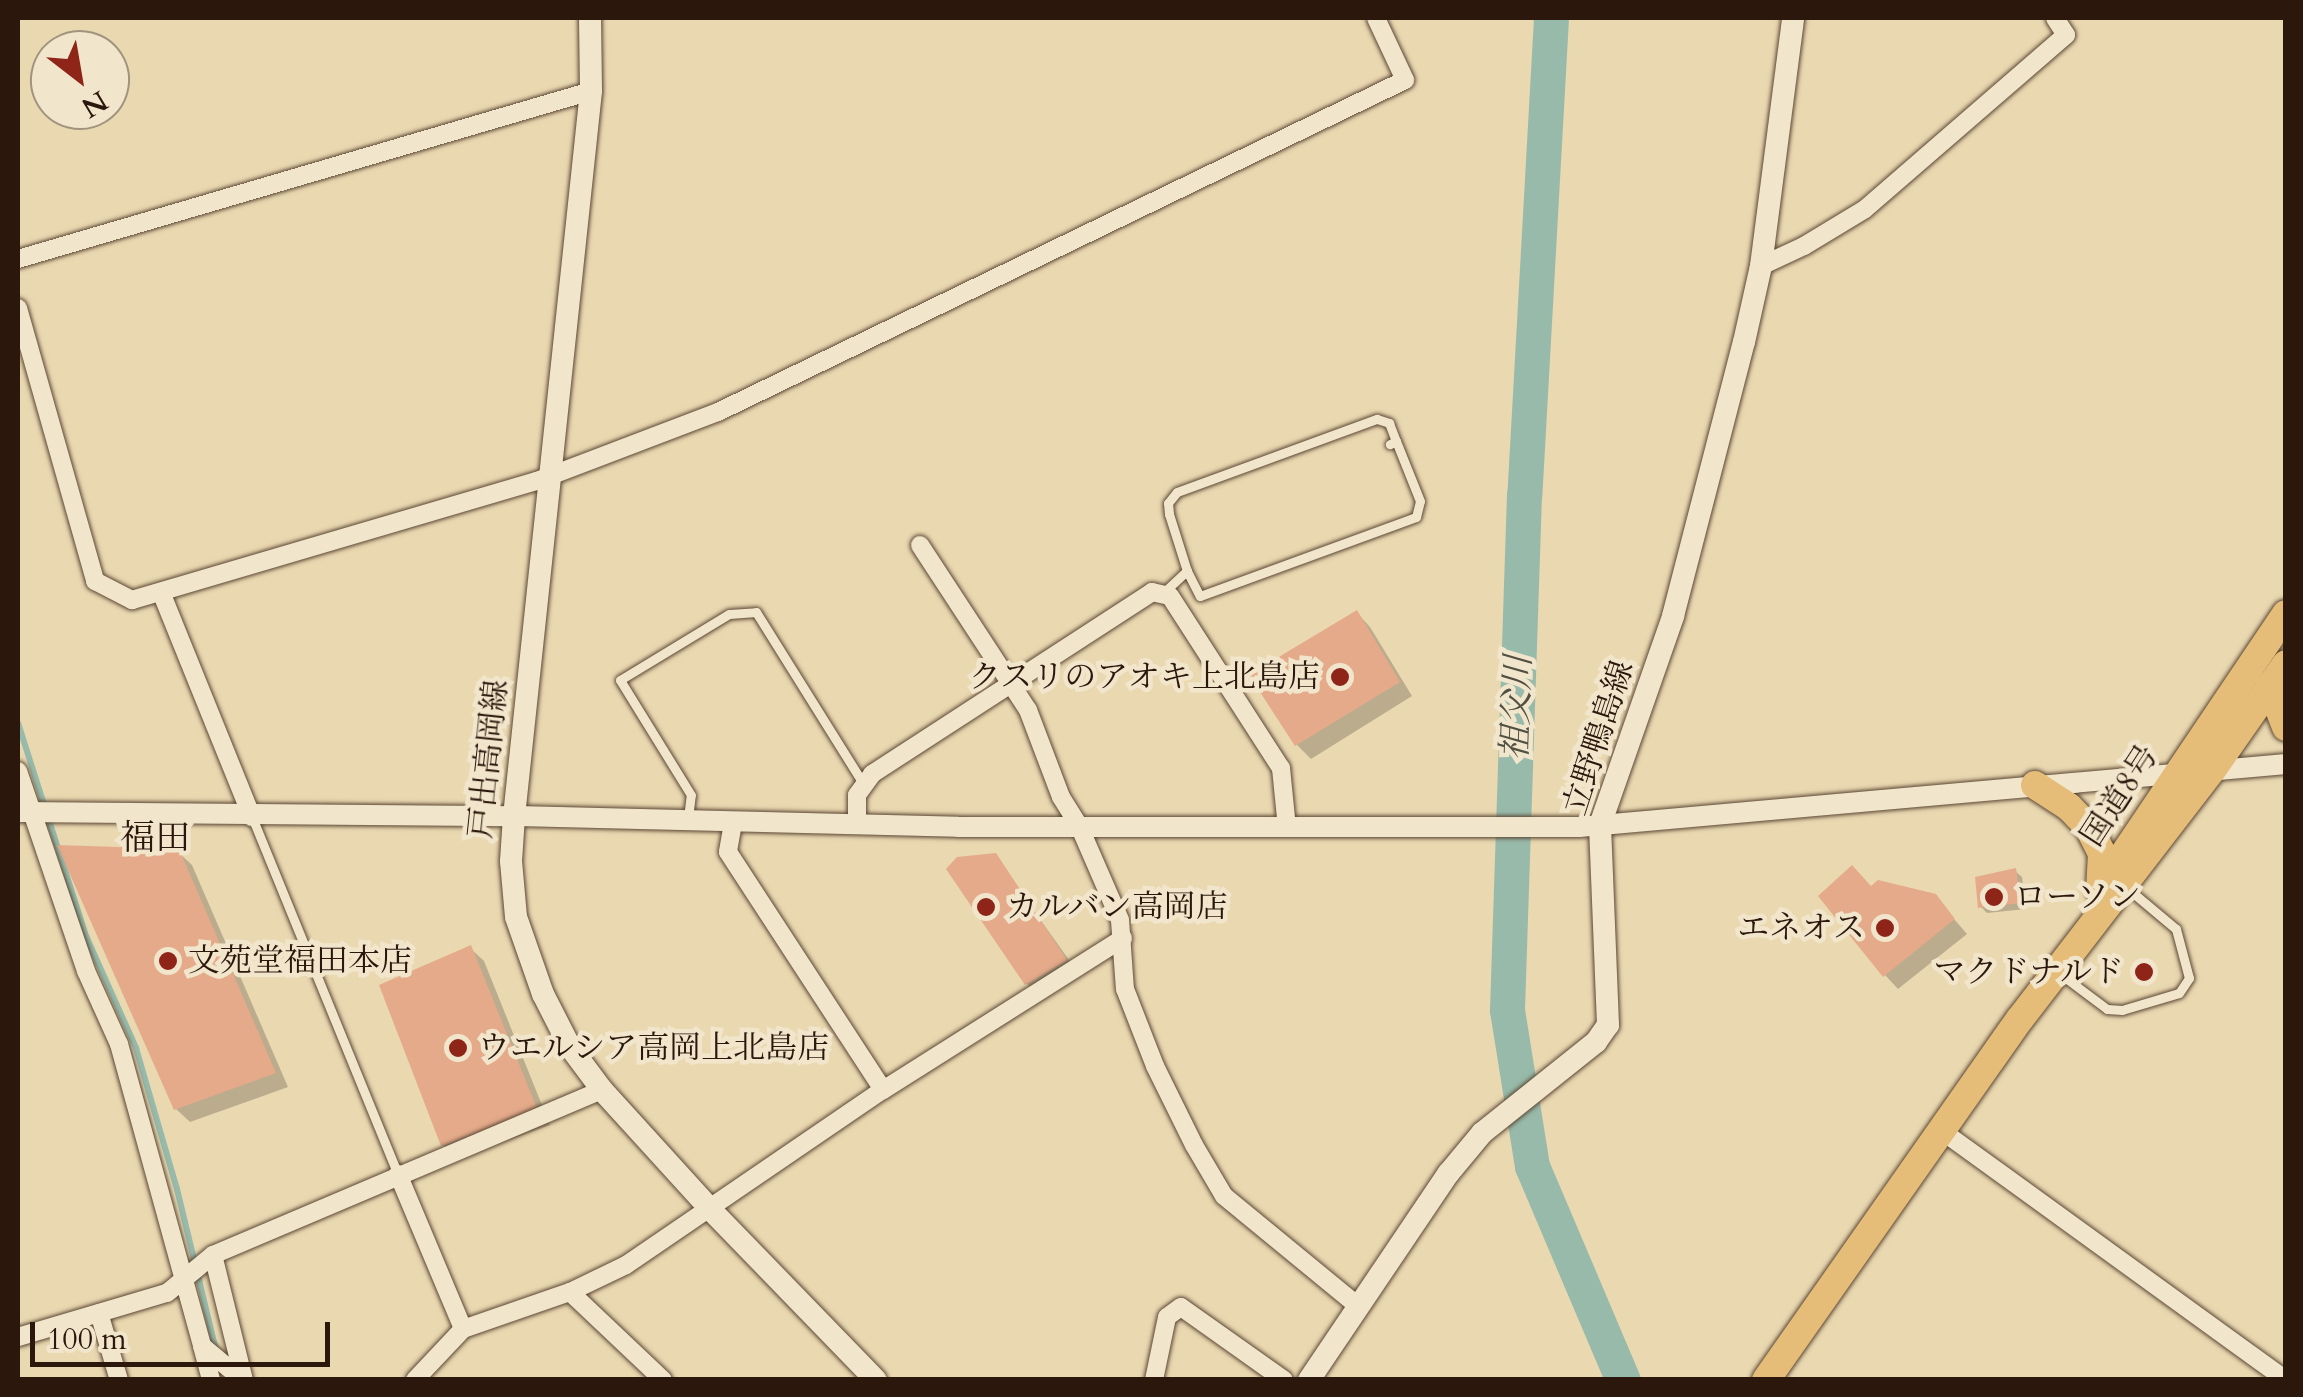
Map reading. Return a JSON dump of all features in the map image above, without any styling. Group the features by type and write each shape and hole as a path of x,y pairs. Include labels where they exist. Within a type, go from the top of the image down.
{"highway":[{"name":"国道8号","path":"2020,1020 2112,888 2175,774 2286,614"},
{"name":"国道8号","path":"1766,1380 2112,888 2212,770 2278,675"},
{"path":"2278,675 2286,727"},
{"path":"2035,785 2069,807 2089,828 2102,852 2112,888"}],"main road":[{"name":"戸出高岡線","path":"590,18 591,91 554,476 514,816 511,862 516,917 543,994 570,1046 602,1090 864,1375"},
{"name":"立野鴨島線","path":"1309,1380 1448,1174 1482,1133 1596,1042 1608,1025 1590,826 1673,616 1761,266 1793,18"}],"street":[{"path":"18,308 94,581 132,600 554,476 718,412 1404,80 1376,18"},
{"path":"1761,266 1804,246 1865,209 2066,35 2055,18"},
{"path":"18,259 591,91"},
{"path":"920,545 928,568 1014,684 1061,797 1080,828 1120,920 1125,989 1154,1066 1224,1196 1359,1307"},
{"path":"161,592 252,817"},
{"path":"858,825 857,795 872,774 1143,596 1163,593 1170,596 1281,768 1287,828"},
{"path":"24,812 252,817 514,816 1080,828 1590,826 2286,764"},
{"path":"18,771 24,812 119,1044 198,1266 244,1380 206,1350"},
{"path":"733,823 728,852 883,1090"},
{"path":"415,1380 462,1328 570,1292 626,1265 712,1211 883,1090 1124,938"},
{"path":"18,1338 167,1293 198,1266 398,1174 602,1090"},
{"path":"1942,1131 2284,1379"},
{"path":"398,1174 462,1328"},
{"path":"198,1266 210,1380"},
{"path":"570,1292 662,1380"},
{"path":"1154,1380 1168,1316 1181,1307 1284,1380"},
{"path":"99,1314 119,1380"}],"lane":[{"path":"1377,419 1389,423 1393,443 1420,500 1416,517 1200,596 1186,571 1169,514 1168,504 1177,492 1377,419"},
{"path":"1163,593 1186,571"},
{"path":"688,822 691,795 620,680 729,614 756,612 864,785"},
{"path":"785,659 798,651"},
{"path":"252,817 398,1174"},
{"path":"2057,972 2108,1009 2122,1010 2179,993 2189,978 2176,929 2112,888"}],"building":[{"path":"1357,610 1400,682 1295,746 1249,675"},
{"name":"文苑堂福田本店","path":"57,845 179,849 276,1073 174,1110"},
{"path":"996,853 1067,960 1025,985 946,869 957,857"},
{"path":"1852,865 1871,886 1878,880 1936,894 1955,919 1883,977 1818,896"},
{"path":"2016,868 2021,903 1978,908 1975,877"},
{"name":"ウエルシア高岡上北島店","path":"471,945 538,1111 441,1146 379,985"}],"waterway":[{"name":"祖父川","path":"1551,18 1524,494 1507,1010 1532,1166 1623,1380"},
{"path":"18,723 86,936 136,1048 177,1189 216,1350"}],"place":[{"name":"クスリのアオキ上北島店","path":"1340,677"},
{"name":"ローソン","path":"1994,897"},
{"name":"カルバン高岡店","path":"986,907"},
{"name":"エネオス","path":"1885,928"},
{"name":"文苑堂福田本店","path":"168,961"},
{"name":"マクドナルド","path":"2144,972"},
{"name":"ウエルシア高岡上北島店","path":"458,1048"}],"district":[{"name":"福田","path":"155,838"}]}
